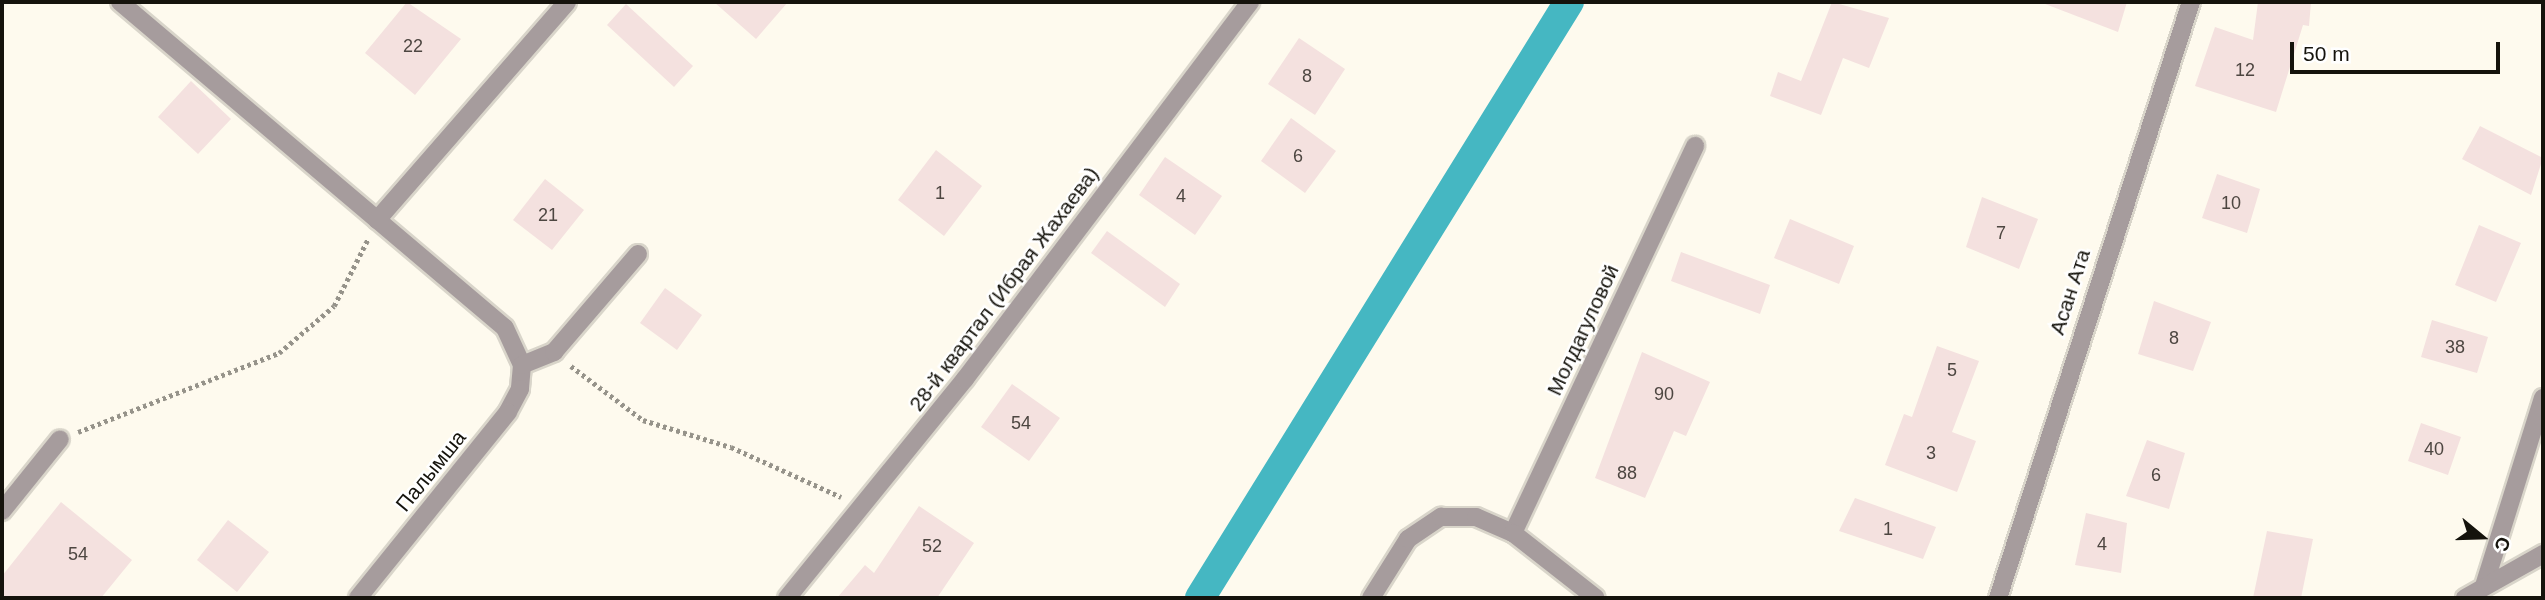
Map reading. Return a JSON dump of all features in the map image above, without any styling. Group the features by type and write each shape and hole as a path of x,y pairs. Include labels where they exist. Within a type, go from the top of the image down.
{"street":[{"path":"120,2 505,328 522,365 554,352 638,254"},
{"path":"377,220 567,2"},
{"name":"28-й квартал (Ибрая Жахаева)","path":"787,598 862,506 1250,2"},
{"name":"Асан Ата","path":"1998,598 2191,2"},
{"name":"Молдагуловой","path":"1513,533 1695,146"},
{"name":"Палымша","path":"358,598 508,412 520,389 522,365"},
{"path":"2488,592 2543,398"},
{"path":"2,511 61,439"},
{"path":"1371,598 1408,539 1441,517 1476,517 1513,533 1596,598"},
{"path":"2465,598 2488,592 2543,554"}],"path":[{"path":"61,439 279,353 334,306 377,220"},
{"path":"554,352 643,420 731,447 862,506"}],"building":[{"path":"407,2 461,39 415,95 365,53"},
{"path":"714,2 788,2 756,39"},
{"path":"1832,2 1889,18 1869,68 1843,58 1821,115 1770,96 1778,72 1801,81"},
{"path":"2040,2 2127,2 2118,32"},
{"path":"2258,2 2311,2 2309,26 2303,25 2276,112 2195,86 2215,27 2253,40"},
{"path":"626,4 693,66 674,87 607,25"},
{"path":"1299,38 1345,69 1315,115 1268,84"},
{"path":"191,81 231,119 198,154 158,117"},
{"path":"1291,118 1336,151 1305,193 1261,161"},
{"path":"2480,126 2543,158 2531,195 2462,159"},
{"path":"936,150 982,186 944,236 898,200"},
{"path":"1165,157 1222,196 1195,235 1139,195"},
{"path":"2217,174 2260,189 2247,233 2202,218"},
{"path":"545,179 584,210 552,250 513,220"},
{"path":"1982,197 2038,219 2019,269 1966,247"},
{"path":"1790,219 1854,246 1839,284 1774,258"},
{"path":"2479,225 2521,243 2496,302 2455,285"},
{"path":"1107,231 1180,284 1165,307 1091,253"},
{"path":"1681,252 1770,285 1760,314 1671,281"},
{"path":"665,288 702,315 677,350 640,323"},
{"path":"2154,301 2211,322 2193,371 2138,354"},
{"path":"2432,320 2488,337 2477,373 2421,357"},
{"path":"1937,346 1979,361 1952,432 1976,441 1957,492 1885,465 1904,414 1912,417"},
{"path":"1642,352 1710,382 1686,436 1674,431 1645,498 1595,478"},
{"path":"1012,384 1060,418 1029,461 981,427"},
{"path":"2421,423 2461,437 2448,475 2408,461"},
{"path":"2147,440 2185,453 2169,509 2126,496"},
{"path":"1855,498 1936,527 1923,559 1839,531"},
{"path":"61,502 132,560 101,598 2,598 2,576"},
{"path":"919,506 974,543 937,598 837,598 865,565 874,573"},
{"path":"2086,513 2127,523 2121,573 2075,565"},
{"path":"228,520 269,552 237,592 197,560"},
{"path":"2267,531 2313,539 2301,598 2253,598"}],"waterway":[{"path":"1200,598 1569,2"}]}
